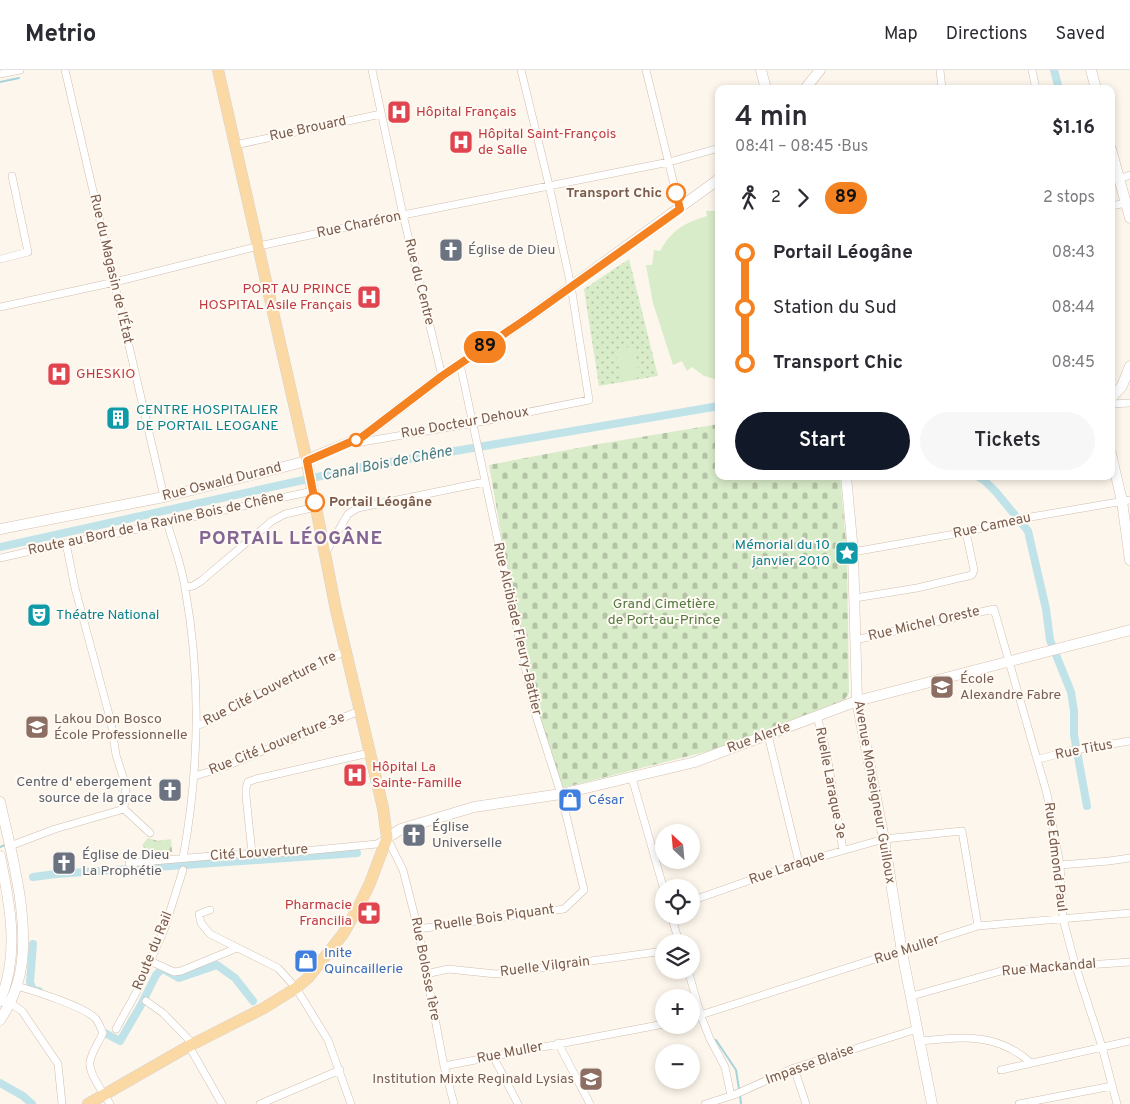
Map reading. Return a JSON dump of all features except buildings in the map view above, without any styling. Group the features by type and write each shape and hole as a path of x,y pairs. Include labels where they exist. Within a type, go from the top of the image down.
{"main road":[{"path":"88,1104 191,1045 251,1016 296,988 308,978 343,934 362,899 387,838 383,808 345,651 307,464 218,70"}],"street":[{"path":"0,74 20,70"},
{"name":"Rue du Magasin de l'État","path":"65,70 115,282 134,375 164,497"},
{"name":"Rue du Centre","path":"372,70 403,215 442,376"},
{"path":"521,70 571,286"},
{"path":"646,70 680,209"},
{"path":"761,70 765,85"},
{"path":"808,85 820,70"},
{"path":"940,70 942,85"},
{"path":"1032,70 1035,85"},
{"path":"1091,70 1095,85"},
{"name":"Rue Brouard","path":"235,145 381,114"},
{"name":"Rue Charéron","path":"0,307 115,282 259,246 549,185 669,162 715,149"},
{"path":"1115,164 1130,218"},
{"path":"1119,179 1130,175"},
{"path":"1,259 28,252 12,176"},
{"name":"Rue Oswald Durand","path":"0,529 164,497 307,464 362,437 442,376 680,209 715,182"},
{"path":"1115,205 1126,202"},
{"name":"Rue Docteur Dehoux","path":"341,446 474,423 590,400 571,286"},
{"name":"Rue Alcibiade Fleury-Battier","path":"460,364 535,713 561,794"},
{"path":"1115,394 1122,386 1130,366"},
{"path":"1115,404 1130,402"},
{"path":"1115,466 1126,500 1130,560"},
{"name":"Avenue Monseigneur Guilloux","path":"846,480 854,552 856,701 884,839 902,952 932,1104"},
{"path":"325,554 348,514 358,508 485,482"},
{"name":"Route au Bord de la Ravine Bois de Chêne","path":"0,558 66,543 119,534 312,490"},
{"name":"Rue Cameau","path":"854,552 1126,500"},
{"path":"185,587 194,586 201,581 272,521 285,514 316,507"},
{"path":"167,522 185,587 194,662 195,776 191,815 183,858"},
{"path":"855,598 917,588 972,575 974,570 966,532"},
{"path":"66,543 75,588 111,722 116,754 126,786 124,809"},
{"name":"Rue Michel Oreste","path":"855,640 994,609"},
{"name":"Rue Edmond Paul","path":"994,609 1039,759 1047,794 1060,865 1063,919 1074,964 1102,1047 1117,1104"},
{"name":"Rue Alerte","path":"387,838 401,828 474,807 561,794 695,762 856,701 1130,630"},
{"name":"Rue Cité Louverture 1re","path":"196,726 216,719 271,687 345,651"},
{"name":"Rue Cité Louverture 3e","path":"195,776 224,767 359,712"},
{"name":"Ruelle Laraque 3e","path":"817,716 826,750 843,850"},
{"path":"768,735 799,863"},
{"name":"Rue Titus","path":"1039,759 1070,751 1130,741"},
{"path":"252,853 246,796 248,782 256,778 369,753"},
{"path":"632,778 661,879"},
{"name":"Ruelle Bois Piquant","path":"418,929 564,909 571,904 584,890 561,794"},
{"path":"0,802 10,846 23,937 21,966 17,986 5,1002"},
{"path":"124,809 150,833"},
{"path":"10,846 54,829 124,809"},
{"name":"Rue Laraque","path":"700,898 799,863 884,839 962,831 978,926"},
{"name":"Cité Louverture","path":"129,863 252,853 294,852 377,844 387,838"},
{"name":"Rue Bolosse 1ère","path":"387,838 403,870 418,929 444,1066 454,1104"},
{"path":"0,856 3,885 12,927 12,957 5,1002 0,1020"},
{"path":"1060,865 1130,858"},
{"name":"Route du Rail","path":"116,1029 136,993 164,930 183,870"},
{"path":"210,910 199,914 201,923 210,934 278,968 296,988 328,1040 351,1104"},
{"name":"Rue Muller","path":"702,1016 978,926 1130,913"},
{"path":"150,961 174,972 181,971 237,948"},
{"name":"Ruelle Vilgrain","path":"426,974 448,969 496,974 655,953"},
{"name":"Rue Mackandal","path":"912,996 1002,971 1074,964 1130,962"},
{"path":"691,979 708,1033 725,1067 731,1096"},
{"path":"17,986 53,998 97,1020 103,1033 90,1061 90,1068 110,1104"},
{"path":"146,1001 163,1013 191,1045 222,1104"},
{"path":"5,1002 22,1011 58,1064 62,1104"},
{"name":"Rue Muller","path":"444,1066 655,1026"},
{"name":"Impasse Blaise","path":"705,1104 731,1096 794,1068 917,1029"},
{"path":"920,1041 966,1037 992,1040 1008,1046 1031,1063"},
{"path":"1001,1070 1130,1041"},
{"path":"558,1043 590,1104"},
{"path":"493,1056 518,1104"},
{"path":"794,1068 806,1104"},
{"path":"260,1104 340,1070"},
{"path":"1018,1104 1112,1086"}],"green space":[{"path":"706,211 715,211 715,379 704,376 692,367 687,371 682,361 673,365 653,303 646,265 652,265 654,250 660,251 679,228 707,216"},
{"path":"629,259 658,376 599,386 584,289"},
{"path":"634,346 640,377 622,381 615,350"},
{"name":"Grand Cimetière de Port-au-Prince","path":"715,425 715,480 840,480 847,553 849,693 843,702 709,751 562,788 541,724 520,641 489,465"},
{"path":"148,838 158,841 171,839 172,852 147,852 142,845"}],"waterway":[{"name":"Canal Bois de Chêne","path":"1054,70 1058,85"},
{"path":"0,82 19,78"},
{"name":"Canal Bois de Chêne","path":"0,547 367,466 715,407"},
{"path":"984,480 1028,531 1046,609 1050,640 1071,692 1074,711 1074,735 1087,806"},
{"path":"0,847 7,844"},
{"path":"33,877 357,853"},
{"path":"33,944 30,982 33,990 39,991"},
{"path":"105,1033 120,1041 156,975 161,970 165,970 179,978 217,965 235,978 253,1001"},
{"path":"716,1040 736,1070 739,1089"},
{"path":"0,1083 23,1096 32,1104"},
{"path":"740,1094 741,1104"}],"bus line":[{"name":"89","path":"315,502 307,461 362,437 442,376 529,317 680,209 676,193"}],"place":[{"name":"Hôpital Français","path":"399,112"},
{"name":"Hôpital Saint-François de Salle","path":"461,142"},
{"name":"Transport Chic","path":"676,193"},
{"name":"Église de Dieu","path":"451,250"},
{"name":"PORT AU PRINCE HOSPITAL Asile Français","path":"369,297"},
{"name":"GHESKIO","path":"59,374"},
{"name":"CENTRE HOSPITALIER DE PORTAIL LEOGANE","path":"118,418"},
{"name":"Portail Léogâne","path":"315,502"},
{"name":"Mémorial du 10 janvier 2010","path":"847,553"},
{"name":"Théatre National","path":"39,615"},
{"name":"École Alexandre Fabre","path":"942,687"},
{"name":"Lakou Don Bosco École Professionnelle","path":"37,727"},
{"name":"Hôpital La Sainte-Famille","path":"355,775"},
{"name":"Centre d' ebergement source de la grace","path":"170,790"},
{"name":"César","path":"570,800"},
{"name":"Église Universelle","path":"414,835"},
{"name":"Église de Dieu La Prophétie","path":"64,863"},
{"name":"Pharmacie Francilia","path":"369,913"},
{"name":"Inite Quincaillerie","path":"306,961"},
{"name":"Institution Mixte Reginald Lysias","path":"591,1079"}],"district":[{"name":"PORTAIL LÉOGÂNE","path":"291,539"}]}
